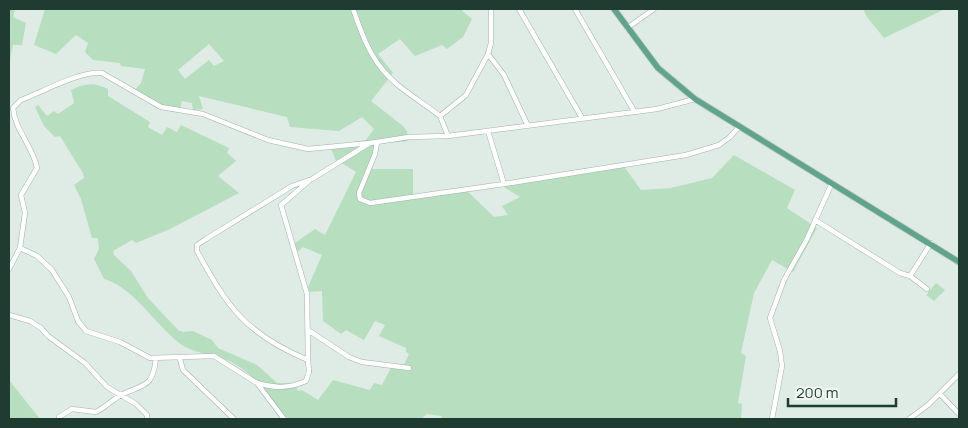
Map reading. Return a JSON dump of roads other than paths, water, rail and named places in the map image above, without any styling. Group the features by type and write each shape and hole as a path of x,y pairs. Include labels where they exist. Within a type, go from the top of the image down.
{"main road":[{"path":"614,9 666,77 694,100 831,185 931,243 959,262"}],"street":[{"path":"353,9 371,52 382,68 394,82 440,116 448,136"},
{"path":"440,116 466,94 488,54 491,42 491,9"},
{"path":"519,9 582,118"},
{"path":"575,9 634,111"},
{"path":"627,28 654,9"},
{"path":"488,54 504,75 527,124"},
{"path":"9,269 20,248 25,213 22,195 37,168 33,152 14,121 11,109 21,100 92,72 102,73 161,107 203,114 268,140 308,149 409,137 448,136 488,131 527,124 657,109 694,100"},
{"path":"377,142 375,154 359,193 363,202 370,203 430,196 686,155 719,145 739,127"},
{"path":"488,131 504,184"},
{"path":"20,248 37,256 52,270 69,297 78,321 86,331 120,342 150,358 180,359 199,355 214,356 256,383 275,388 286,388 306,381 309,372 308,330 307,294 281,205 312,179 370,143"},
{"path":"308,360 291,353 244,323 230,307 196,249 206,239 292,186 312,179"},
{"path":"772,419 782,366 780,351 770,318 784,280 831,185"},
{"path":"815,220 900,273 910,276 927,289"},
{"path":"910,276 931,243"},
{"path":"9,315 35,324 48,336 85,362 107,387 144,411 147,419"},
{"path":"308,330 349,357 362,362 408,368"},
{"path":"59,417 72,409 96,412 122,395 140,389 150,381 156,358"},
{"path":"180,359 183,370 234,419"},
{"path":"910,419 940,394 959,374"},
{"path":"256,383 284,419"},
{"path":"940,394 959,414"}]}
